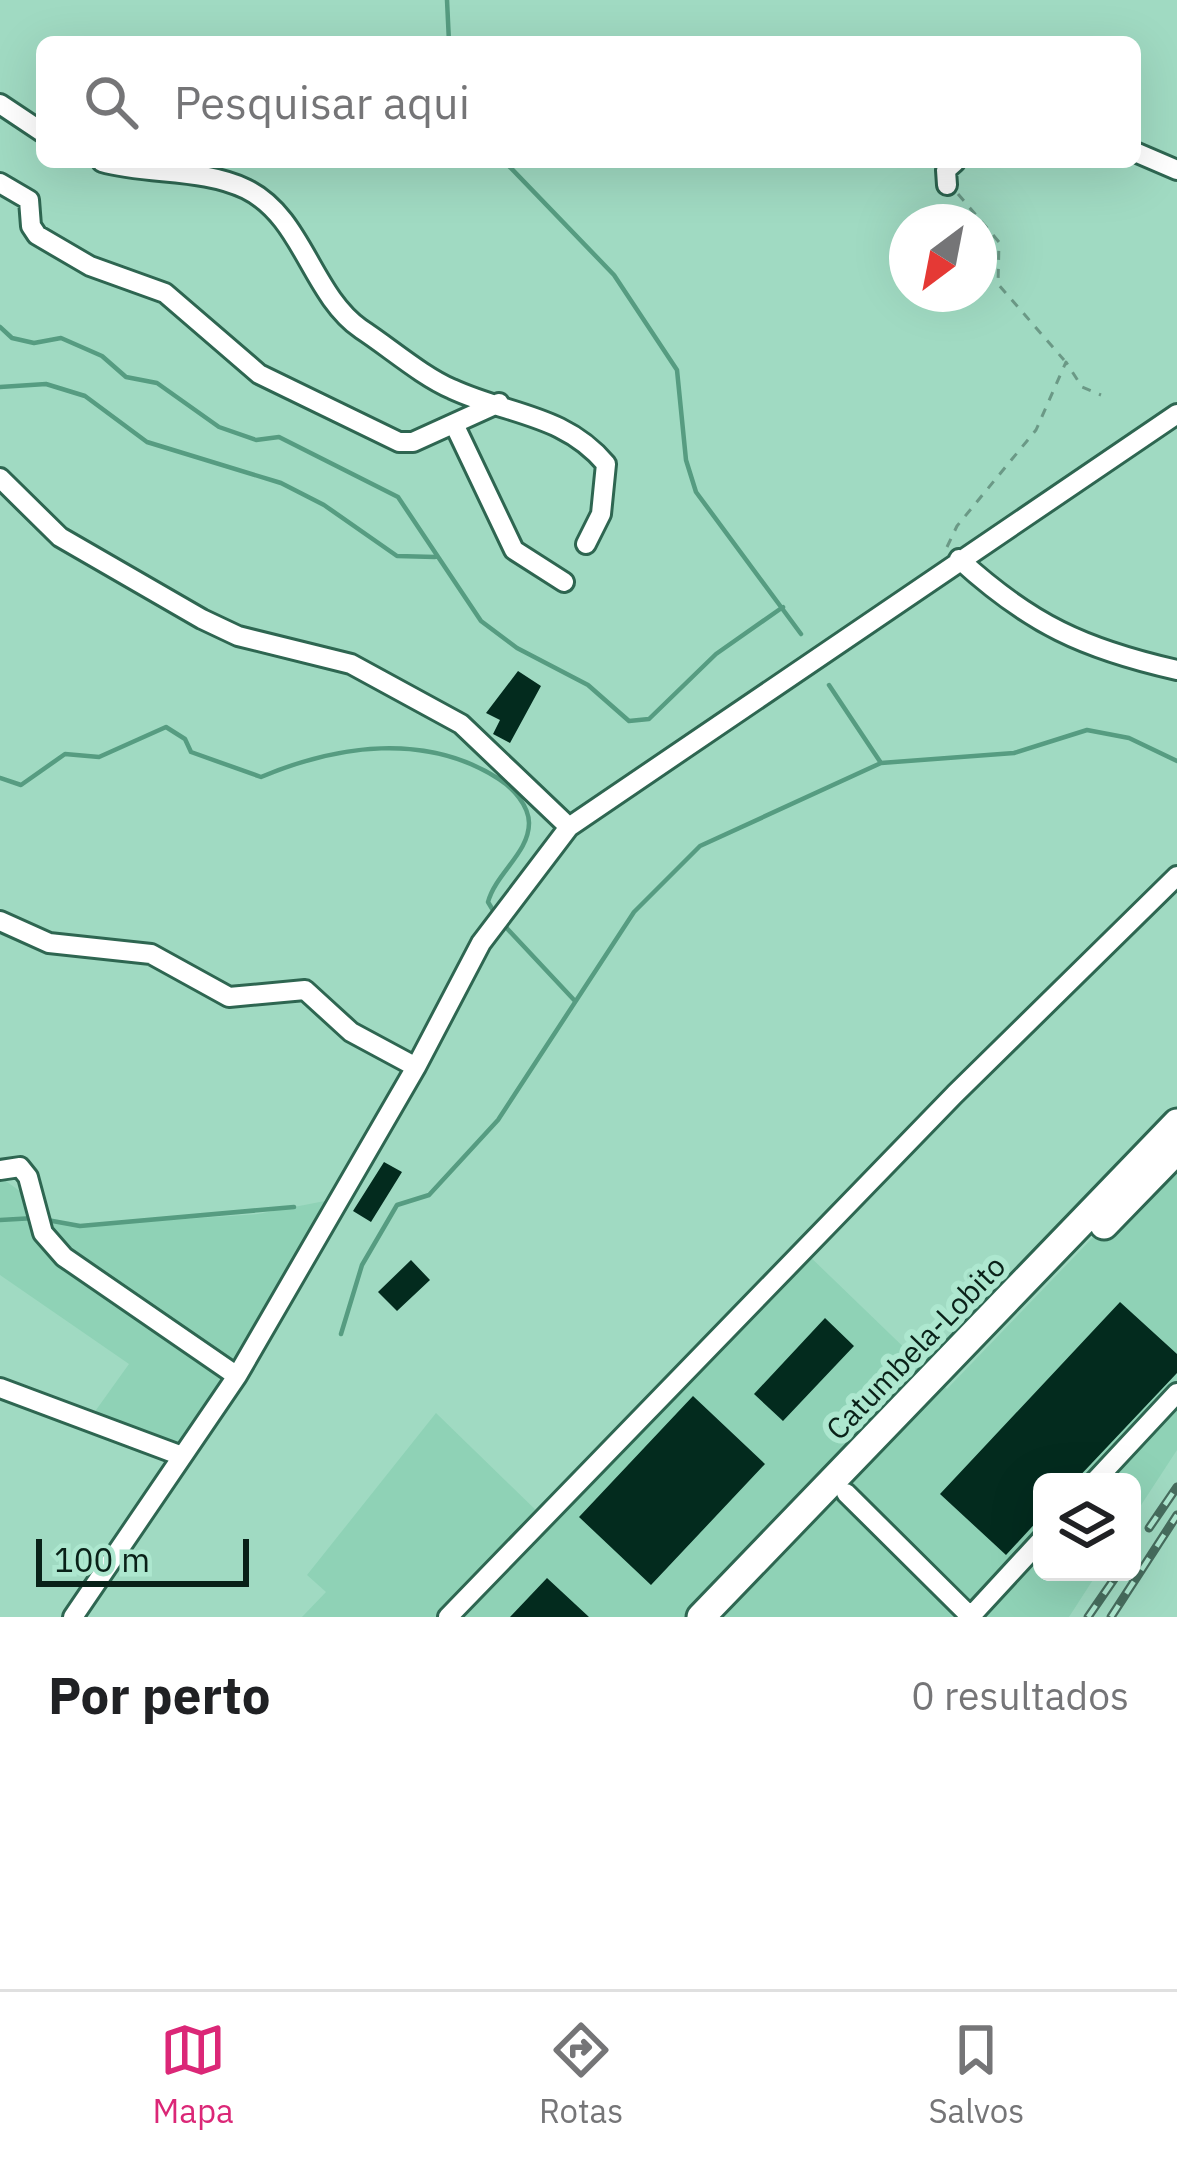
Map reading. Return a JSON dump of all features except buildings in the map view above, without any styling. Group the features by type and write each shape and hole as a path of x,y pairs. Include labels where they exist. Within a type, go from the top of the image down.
{"highway":[{"name":"Catumbela-Lobito","path":"701,1617 1177,1123"},
{"name":"Catumbela-Lobito","path":"727,1617 1177,1150"}],"street":[{"path":"0,104 36,128"},
{"path":"1141,155 1177,170"},
{"path":"141,168 224,181 259,196 279,214 331,297 358,327 399,350 435,381 571,429 606,464 602,514 586,544"},
{"path":"947,185 948,168"},
{"path":"0,183 29,200 37,236 90,266 165,293 259,374 399,442 413,442 499,404"},
{"path":"73,1617 237,1376 416,1067 481,943 569,827 1177,413"},
{"path":"454,424 514,550 564,582"},
{"path":"0,478 60,537 202,619 238,636 351,664 461,724 569,827"},
{"path":"959,560 1013,607 1080,644 1177,670"},
{"path":"448,1617 955,1094 1177,876"},
{"path":"0,921 49,943 152,955 229,998 305,990 351,1032 416,1067"},
{"path":"0,1170 20,1167 28,1178 43,1233 64,1257 237,1376"},
{"path":"0,1388 182,1456"},
{"path":"1102,1473 1177,1393"},
{"path":"846,1493 970,1617 1033,1549"}],"path":[{"path":"947,185 1000,242 998,284 1087,392 1101,395"},
{"path":"934,576 957,526 1036,430 1066,362"}],"shaded area":[{"path":"1177,1150 1177,1450 1141,1505 1141,1473 1033,1473 1033,1581 1092,1581 1069,1617 302,1617 326,1592 307,1575 436,1413 544,1518 803,1250 947,1389"},
{"path":"0,1177 34,1201 42,1219 80,1226 258,1214 330,1200 182,1456 86,1424 129,1364 0,1275"}],"waterway":[{"path":"447,0 449,36"},
{"path":"511,168 614,275 677,370 686,460 696,492 801,634"},
{"path":"0,327 12,338 34,343 61,338 102,356 126,377 157,383 219,427 256,440 279,437 398,497 481,621 517,648 588,685 629,721 649,719 716,654 783,607"},
{"path":"0,387 46,384 85,396 147,442 281,483 324,505 397,556 435,557"},
{"path":"829,685 881,763"},
{"path":"0,778 21,785 65,754 99,757 166,727 185,739 191,752 261,777 350,751 412,749 442,754 499,779 526,810 528,834 488,902 494,912"},
{"path":"341,1334 362,1265 397,1205 429,1195 498,1120 634,912 700,846 881,763 1014,753 1087,730 1129,738 1177,761"},
{"path":"501,922 575,1001"},
{"path":"47,1220 80,1226 294,1207"},
{"path":"0,1220 35,1218"}],"railway":[{"path":"1149,1528 1177,1487"},
{"path":"1111,1617 1177,1515"},
{"path":"1088,1617 1113,1581"}]}
